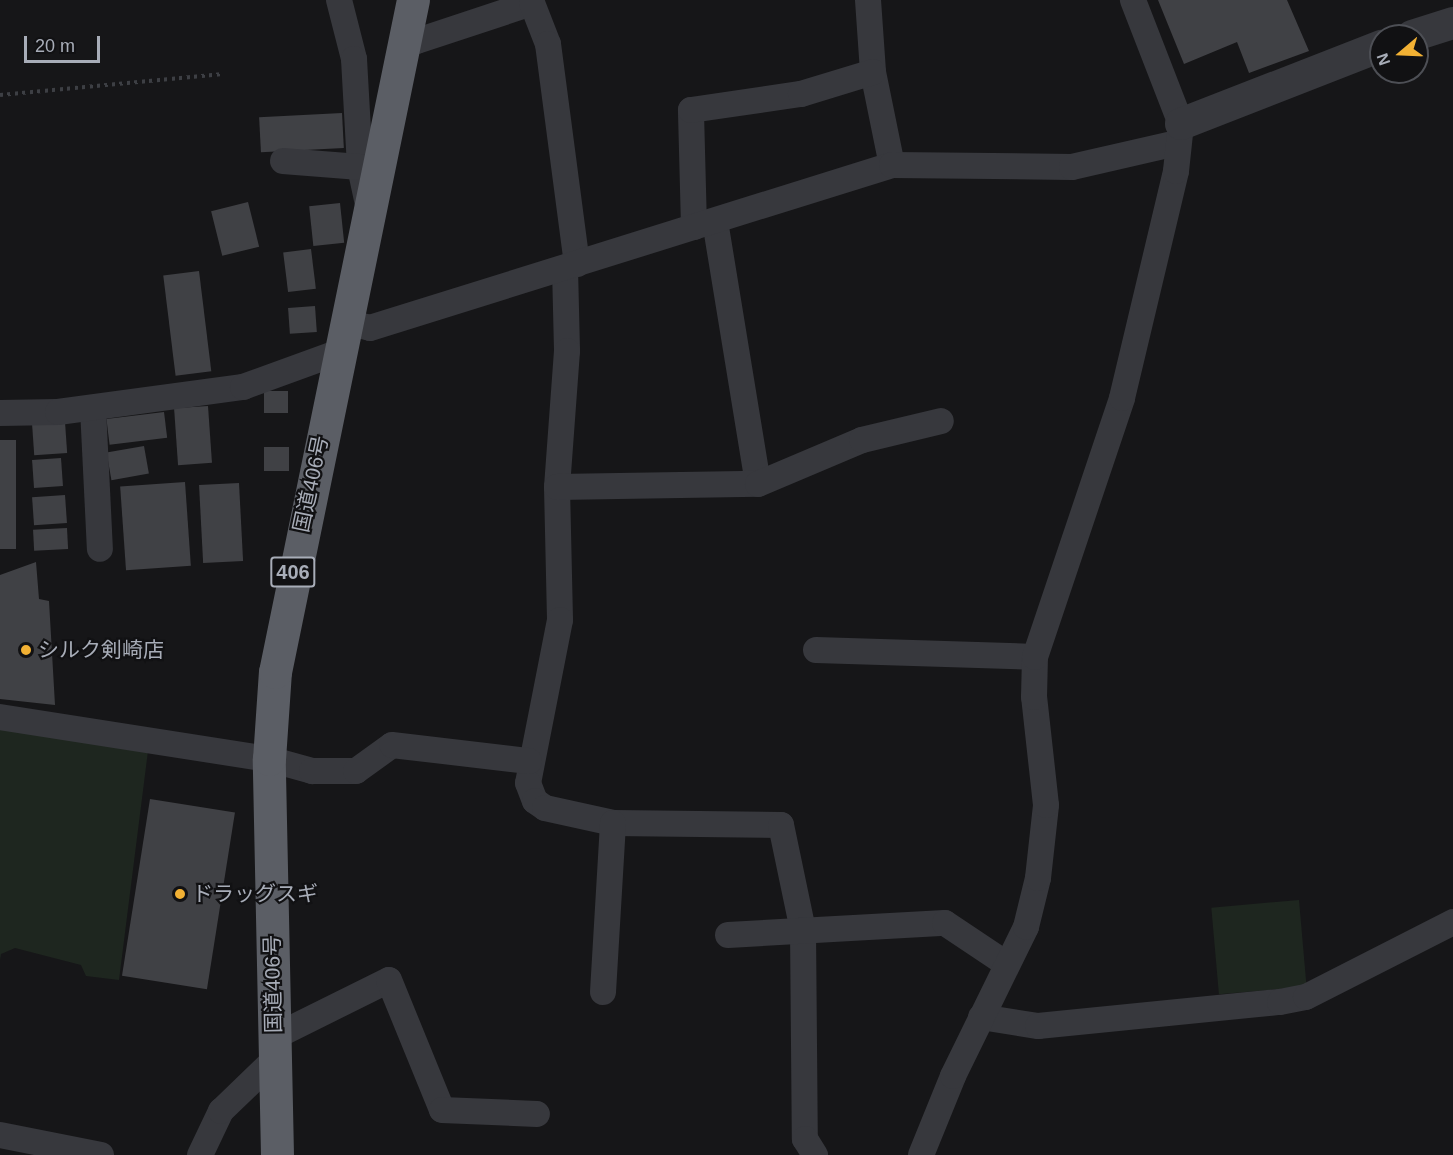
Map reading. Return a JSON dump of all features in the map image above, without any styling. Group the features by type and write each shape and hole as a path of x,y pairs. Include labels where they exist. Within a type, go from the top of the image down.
{"highway":[{"name":"国道406号","path":"277,1155 269,759 275,672 285,608 413,0"}],"street":[{"path":"339,0 354,59 360,167 370,212"},
{"path":"868,0 873,72 892,165"},
{"path":"921,1155 1005,963 1026,927 1038,878 1046,805 1034,697 1035,657 1122,398 1176,171 1179,134 1133,0"},
{"path":"405,38 417,41 532,3 548,44 571,266 557,487 560,620 529,761 528,783 535,801 544,808 613,824 781,825 803,930 805,1139 815,1155"},
{"path":"1429,31 1453,23"},
{"path":"0,413 93,408 243,387 342,337 892,165 1072,167 1179,134 1369,51"},
{"path":"758,484 704,224 691,110 801,94 873,72"},
{"path":"283,161 360,167"},
{"path":"93,408 100,549"},
{"path":"557,487 758,484 862,440 941,422"},
{"path":"816,650 1035,657"},
{"path":"0,717 269,759 312,771 356,771 392,746 529,761"},
{"path":"603,992 613,824"},
{"path":"981,1017 1038,1026 1280,1002 1306,997 1453,922"},
{"path":"728,935 945,923 1005,963"},
{"path":"200,1155 221,1111 274,1048 389,980 442,1110 537,1114"},
{"path":"0,1135 101,1155"}],"path":[{"path":"0,95 223,74"}],"shaded area":[{"path":"0,727 148,751 119,980 86,976 81,965 15,948 1,954 0,960"},
{"path":"1299,900 1307,987 1219,994 1211,908"}],"building":[{"path":"1158,0 1287,0 1309,51 1249,73 1237,42 1184,64"},
{"path":"342,113 344,148 261,152 259,117"},
{"path":"248,202 259,247 222,256 211,211"},
{"path":"340,203 344,243 313,246 309,206"},
{"path":"311,249 316,289 288,292 283,252"},
{"path":"199,271 211,371 176,376 163,275"},
{"path":"315,306 317,332 290,334 288,308"},
{"path":"264,391 288,391 288,413 264,413"},
{"path":"208,406 212,463 178,465 174,408"},
{"path":"164,412 167,438 110,445 106,419"},
{"path":"65,422 67,453 34,455 32,424"},
{"path":"0,440 16,440 16,549 0,549"},
{"path":"144,446 149,474 111,480 107,453"},
{"path":"264,447 289,447 289,471 264,471"},
{"path":"61,458 63,486 34,488 32,460"},
{"path":"185,482 191,566 126,570 120,487"},
{"path":"239,483 243,561 203,563 199,485"},
{"path":"65,495 67,523 34,525 32,497"},
{"path":"67,528 68,549 34,551 33,530"},
{"name":"シルク剣崎店","path":"36,562 39,599 49,601 55,705 0,699 0,575"},
{"name":"ドラッグスギ","path":"150,799 235,812 207,989 122,976"}],"place":[{"name":"シルク剣崎店","path":"26,650"},
{"name":"ドラッグスギ","path":"180,894"}]}
